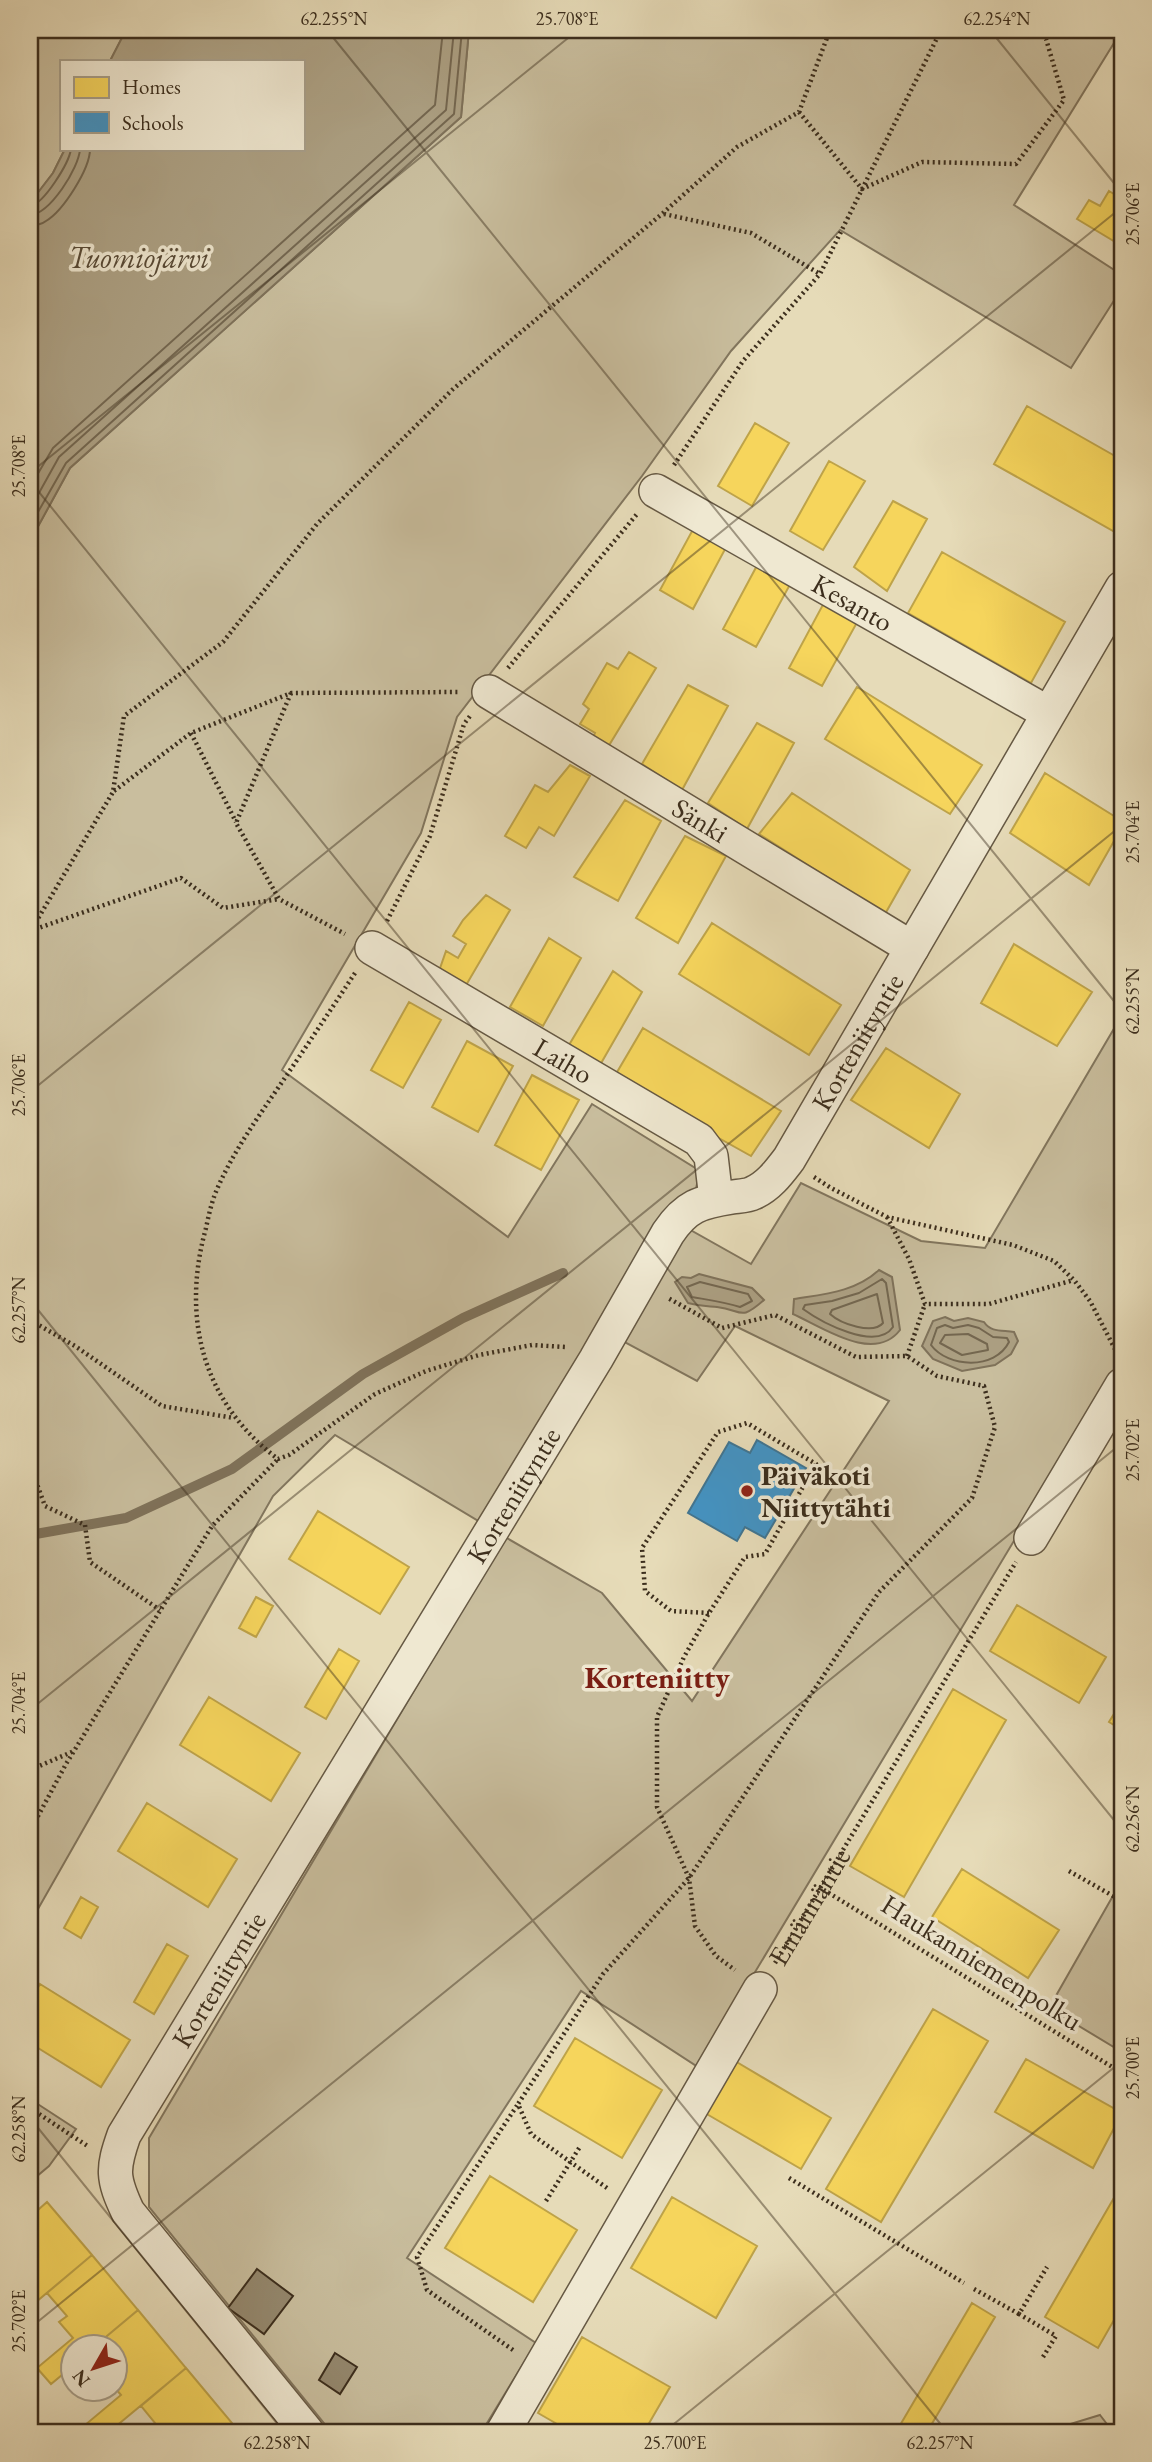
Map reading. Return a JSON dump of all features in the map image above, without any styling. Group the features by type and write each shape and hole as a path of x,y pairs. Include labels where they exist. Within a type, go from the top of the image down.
{"street":[{"name":"Kesanto","path":"656,491 1048,713"},
{"name":"Korteniityntie","path":"307,2432 128,2212 117,2190 115,2162 124,2135 596,1359 678,1218 689,1209 716,1199 752,1194 772,1180 789,1159 1122,588"},
{"name":"Sänki","path":"489,692 912,948"},
{"name":"Laiho","path":"372,948 699,1140 712,1156 716,1199"},
{"path":"1031,1538 1117,1407"},
{"name":"Emännäntie","path":"503,2432 760,1989"}],"path":[{"path":"30,63 39,30"},
{"path":"113,792 124,716 223,642 317,524 452,390 663,214 737,148 799,112 830,30"},
{"path":"799,112 862,189 922,162 1016,164 1064,100 1046,38 1031,30"},
{"path":"663,214 751,233 820,274"},
{"path":"30,931 113,792 191,733 291,692 489,692"},
{"path":"236,823 291,692"},
{"path":"191,733 236,823 279,899 372,948"},
{"path":"30,931 181,878 223,908 279,899"},
{"path":"789,1159 831,1188 887,1217 1013,1245 1054,1261 1074,1280 1090,1301 1122,1363"},
{"path":"887,1217 909,1259 925,1304 907,1356"},
{"path":"493,2337 427,2290 417,2257 603,1974 689,1878 880,1592 972,1498 995,1427 984,1386 937,1376 907,1356 856,1357 775,1315 722,1328 659,1294 646,1271"},
{"path":"925,1304 989,1304 1074,1280"},
{"path":"30,1320 75,1346 162,1405 235,1418"},
{"path":"30,1831 74,1751 212,1526 278,1459 289,1455 375,1394 426,1371 479,1355 531,1345 559,1345 596,1359"},
{"path":"709,1613 671,1611 645,1591 642,1548 718,1432 747,1423 817,1464 765,1554 745,1557 684,1657 657,1717 657,1807 689,1878 695,1926 716,1956 760,1989"},
{"path":"253,1437 278,1459"},
{"path":"30,1465 46,1506 85,1525 90,1562 160,1610"},
{"name":"Emännäntie","path":"760,1989 1031,1538"},
{"path":"30,1770 74,1751"},
{"path":"1069,1871 1122,1901"},
{"name":"Haukanniemenpolku","path":"819,1887 1122,2074"},
{"path":"518,2104 531,2134 633,2207"},
{"path":"30,2108 93,2149"},
{"path":"546,2201 581,2145"},
{"path":"789,2178 964,2283"},
{"path":"1019,2314 1048,2267"},
{"path":"974,2289 1056,2336 1043,2357"}],"shaded area":[{"path":"30,30 126,30 111,60 60,60 60,150 64,150 53,173 30,203"},
{"path":"469,30 1122,30 1014,205 1122,275 1122,288 1071,368 840,230 731,351 642,476 457,717 421,833 282,1070 508,1237 592,1104 700,1171 687,1228 751,1264 801,1183 921,1241 985,1248 1122,1015 1122,1361 698,2067 581,1991 407,2258 536,2343 484,2428 480,2432 331,2432 149,2207 149,2138 505,1537 335,1435 273,1496 30,1923 30,541 70,468 461,117","holes":["735,1326 889,1401 692,1701 602,1593 505,1537 621,1340 697,1381"]},
{"path":"1122,1880 1122,2052 1049,2008"},
{"path":"30,2099 76,2129 49,2166 30,2182"},
{"path":"1100,2415 1113,2432 1054,2432 1057,2428"}],"water":[{"name":"Tuomiojärvi","path":"126,30 469,30 461,117 70,468 30,541 30,203 53,173 64,150 304,150 304,60 111,60"},
{"path":"879,1270 892,1277 900,1330 889,1340 876,1344 848,1340 793,1314 794,1299 850,1288"},
{"path":"699,1274 752,1288 764,1300 745,1313 688,1303 675,1282 682,1277 691,1278"},
{"path":"945,1317 954,1321 968,1318 984,1322 994,1329 1014,1332 1018,1341 1011,1354 995,1365 962,1371 933,1359 922,1346 933,1321"}],"building: Homes":[{"path":"1109,191 1122,199 1122,246 1077,219 1089,200 1100,206"},
{"path":"1027,406 1122,460 1122,536 994,464"},
{"path":"755,423 789,443 752,506 718,486"},
{"path":"829,461 865,481 823,550 790,531"},
{"path":"893,501 927,519 887,591 854,567"},
{"path":"697,522 730,540 693,609 660,590"},
{"path":"942,552 1065,622 1031,683 908,613"},
{"path":"760,560 793,579 756,647 723,629"},
{"path":"826,599 860,617 822,686 789,668"},
{"path":"629,652 656,668 608,747 593,737 595,733 580,724 589,709 583,704 607,663 618,669"},
{"path":"688,685 728,706 682,790 642,764"},
{"path":"857,687 982,765 950,814 825,739"},
{"path":"757,723 794,743 747,829 708,803"},
{"path":"570,765 590,776 554,836 539,827 526,848 505,836 535,785 548,792"},
{"path":"1045,773 1122,821 1122,827 1089,885 1010,833"},
{"path":"792,793 910,870 885,914 759,834"},
{"path":"625,800 661,821 618,901 574,877"},
{"path":"685,836 726,856 678,943 636,918"},
{"path":"486,895 510,910 465,987 438,974 446,951 458,958 466,944 453,936 463,920"},
{"path":"712,923 841,1005 809,1055 679,974"},
{"path":"549,938 581,958 543,1026 510,1007"},
{"path":"1014,944 1092,992 1057,1046 981,1003"},
{"path":"613,971 642,992 600,1065 569,1045"},
{"path":"409,1002 441,1020 403,1088 371,1070"},
{"path":"643,1028 781,1111 751,1156 613,1079"},
{"path":"467,1041 513,1066 478,1132 432,1107"},
{"path":"886,1048 960,1094 929,1148 851,1100"},
{"path":"532,1075 579,1100 541,1170 495,1145"},
{"path":"318,1511 409,1567 380,1614 289,1559"},
{"path":"256,1597 273,1606 256,1637 239,1628"},
{"path":"1017,1605 1106,1657 1079,1703 990,1651"},
{"path":"339,1649 359,1661 326,1719 305,1707"},
{"path":"953,1689 1006,1720 904,1897 850,1866"},
{"path":"209,1697 300,1753 271,1801 180,1745"},
{"path":"1122,1701 1122,1730 1109,1722"},
{"path":"147,1803 237,1859 208,1907 118,1851"},
{"path":"962,1869 1059,1930 1028,1978 932,1917"},
{"path":"81,1897 98,1907 81,1938 64,1928"},
{"path":"167,1944 188,1956 154,2014 134,2002"},
{"path":"40,1984 130,2040 101,2087 30,2043 30,2001"},
{"path":"933,2009 988,2041 881,2222 826,2189"},
{"path":"575,2038 662,2090 622,2158 534,2106"},
{"path":"1026,2059 1122,2113 1093,2168 995,2112"},
{"path":"735,2061 831,2118 801,2169 705,2113"},
{"path":"490,2176 577,2230 533,2302 445,2248"},
{"path":"1122,2184 1122,2306 1098,2348 1045,2317"},
{"path":"672,2197 757,2246 716,2318 631,2268"},
{"path":"47,2202 92,2255 30,2307 30,2217"},
{"path":"92,2255 138,2310 112,2332 68,2332 59,2322 67,2316 47,2293"},
{"path":"972,2303 995,2317 927,2432 896,2432"},
{"path":"138,2310 186,2368 109,2432 91,2432 85,2425 113,2402 130,2402 130,2332 112,2332"},
{"path":"582,2337 670,2387 644,2432 571,2432 538,2413"},
{"path":"60,2349 60,2377 51,2384 37,2368"},
{"path":"186,2368 232,2423 221,2432 156,2432 160,2429 141,2406"}],"building: Schools":[{"name":"Päiväkoti Niittytähti","path":"757,1440 806,1468 765,1538 745,1527 737,1541 688,1513 729,1442 750,1453"}],"building: Other":[{"path":"257,2269 293,2296 264,2334 228,2308"},
{"path":"335,2353 357,2367 340,2394 319,2380"}],"waterway":[{"path":"30,1535 126,1518 232,1469 363,1374 463,1318 563,1273"}],"place":[{"name":"Päiväkoti Niittytähti","path":"747,1491"}],"district":[{"name":"Korteniitty","path":"657,1678"}]}
